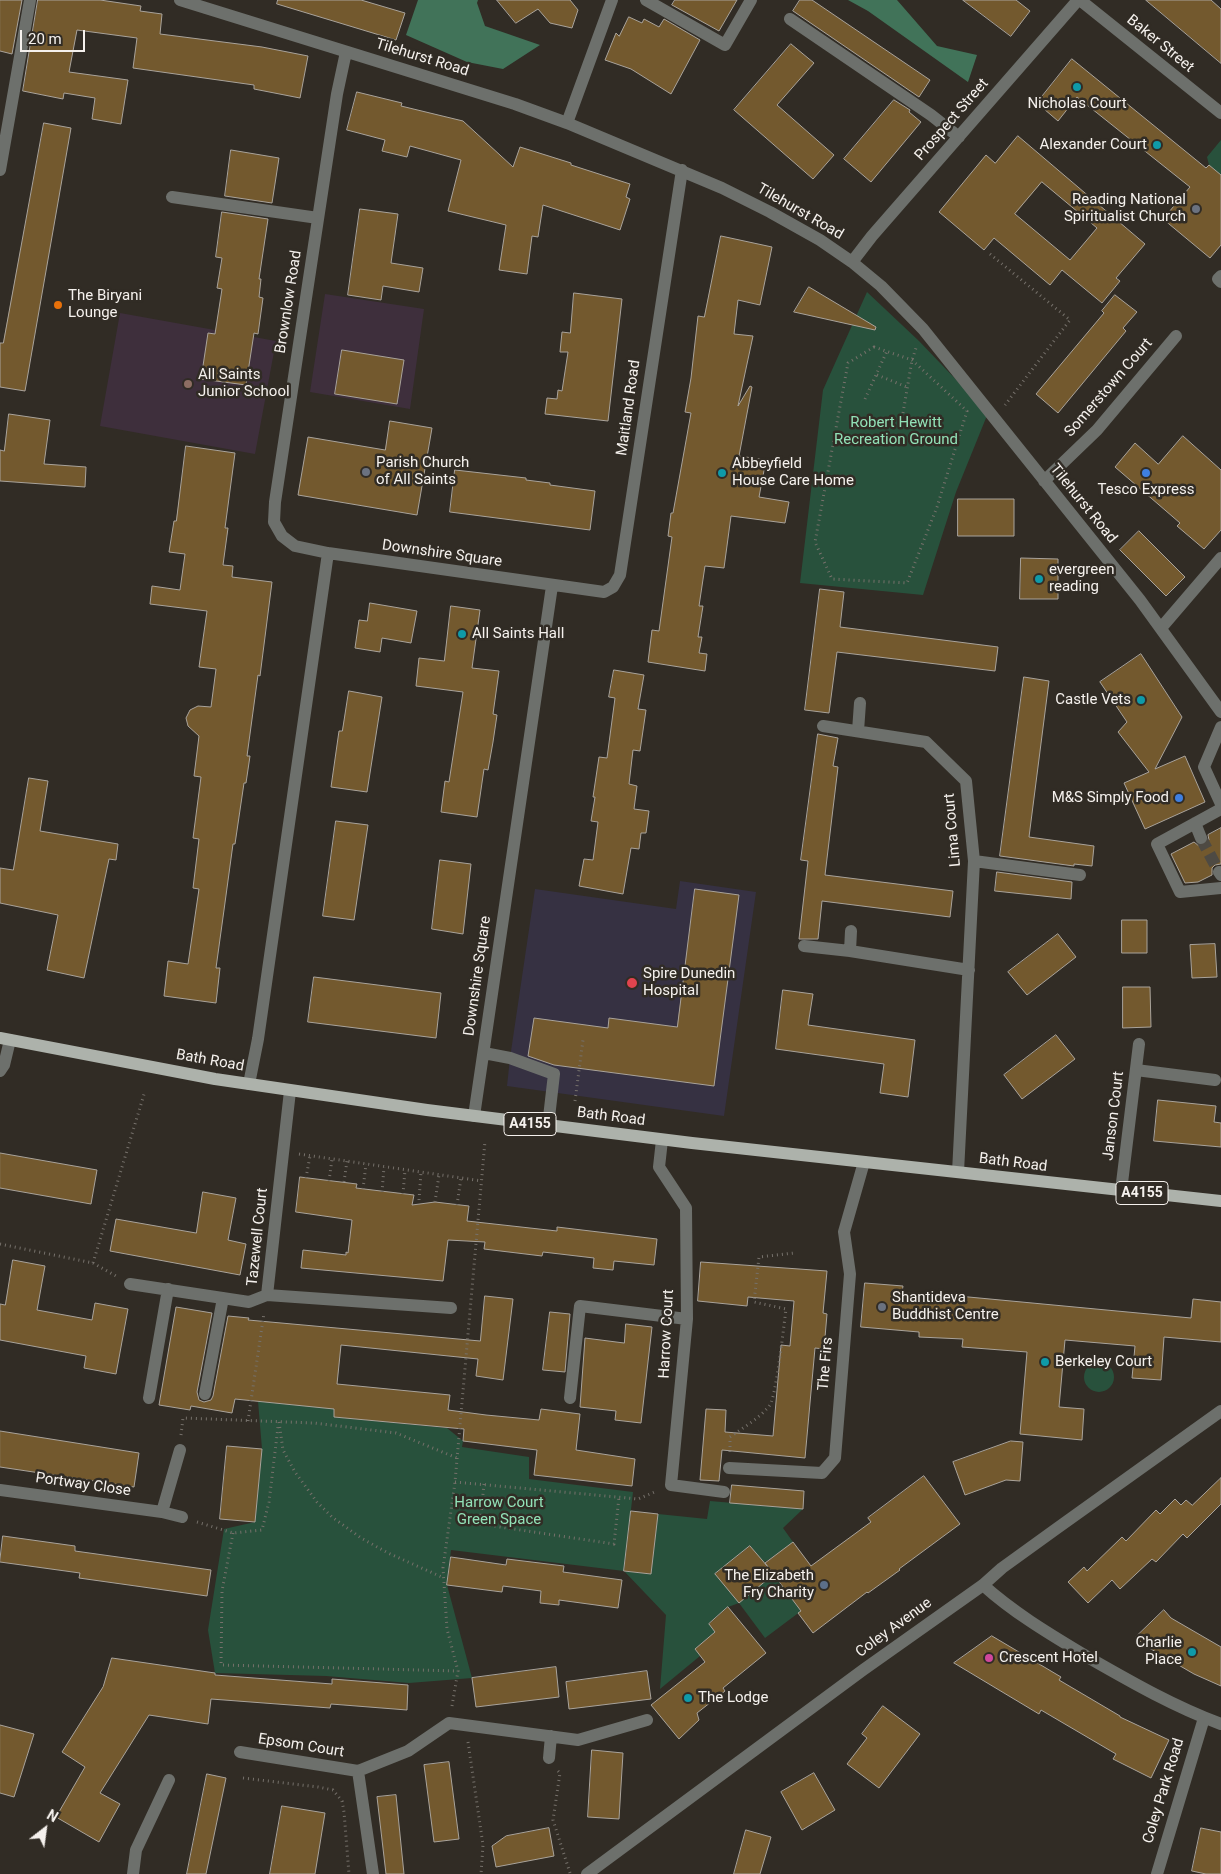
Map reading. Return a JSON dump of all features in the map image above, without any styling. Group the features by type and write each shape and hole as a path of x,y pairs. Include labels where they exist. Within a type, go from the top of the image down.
{"main road":[{"name":"Bath Road","path":"5,1039 290,1091 548,1126 1221,1201"}],"street":[{"path":"0,170 6,92 30,0"},
{"name":"Tilehurst Road","path":"180,0 515,104 567,123 722,188 820,240 852,262 880,286 923,329 1140,600 1221,712"},
{"path":"567,123 612,0"},
{"path":"646,0 725,45 751,0"},
{"name":"Baker Street","path":"1079,0 1221,113"},
{"name":"Prospect Street","path":"852,262 872,236 1079,0"},
{"path":"790,19 959,136"},
{"name":"Brownlow Road","path":"328,553 295,546 282,536 274,522 275,502 318,218 337,94 346,52"},
{"name":"Maitland Road","path":"552,586 604,592 613,587 620,575 682,170"},
{"path":"172,197 318,218"},
{"path":"1221,276 1218,279 1221,282"},
{"name":"Somerstown Court","path":"1044,481 1097,430 1176,336"},
{"path":"249,1084 258,1039 328,553"},
{"name":"Downshire Square","path":"328,553 552,586 474,1116"},
{"path":"1161,628 1221,558"},
{"path":"858,732 860,703"},
{"name":"Lima Court","path":"823,726 926,742 966,781 974,861 958,1172"},
{"path":"1221,727 1204,767 1221,804"},
{"path":"1221,809 1157,844 1180,892 1221,888"},
{"path":"1195,822 1201,838"},
{"path":"974,861 1080,875"},
{"path":"850,951 851,931"},
{"path":"804,946 850,951 969,970"},
{"path":"0,1071 4,1065 5,1039"},
{"name":"Janson Court","path":"1121,1191 1138,1044"},
{"path":"484,1053 510,1058 554,1074 548,1126"},
{"path":"1136,1070 1215,1080"},
{"name":"Tazewell Court","path":"290,1091 267,1295 451,1308"},
{"name":"Harrow Court","path":"662,1140 659,1167 686,1208 687,1319 671,1485"},
{"name":"The Firs","path":"729,1468 822,1473 835,1458 850,1274 844,1232 864,1162"},
{"path":"130,1284 249,1302 267,1295"},
{"path":"149,1398 168,1290"},
{"path":"205,1394 223,1298"},
{"path":"570,1398 580,1306 687,1319"},
{"name":"Coley Avenue","path":"587,1874 983,1585 1048,1534 1221,1410"},
{"path":"162,1512 180,1450"},
{"path":"671,1485 724,1492"},
{"name":"Portway Close","path":"0,1490 162,1512 182,1517"},
{"path":"983,1585 1002,1603 1053,1637 1138,1686 1204,1718 1221,1724"},
{"name":"Coley Park Road","path":"1157,1874 1204,1718"},
{"path":"449,1723 578,1740 647,1720"},
{"name":"Epsom Court","path":"240,1752 358,1771 408,1751 449,1723"},
{"path":"549,1758 551,1736"},
{"name":"Epsom Court","path":"358,1771 373,1874"},
{"path":"133,1874 136,1850 169,1780"}],"path":[{"path":"990,254 1070,320 995,417"},
{"path":"874,347 912,360 967,411 937,507 907,583 832,579 815,542 848,363 874,347"},
{"path":"865,400 887,351"},
{"path":"903,414 912,360"},
{"path":"877,375 907,387"},
{"path":"575,1100 583,1040 580,1040"},
{"path":"93,1263 145,1091"},
{"path":"481,1874 483,1845 469,1743 449,1723 458,1671 447,1629 443,1568 455,1482 485,1141"},
{"path":"283,1152 482,1181"},
{"path":"306,1178 310,1156"},
{"path":"329,1181 332,1159"},
{"path":"344,1182 347,1162"},
{"path":"363,1189 366,1164"},
{"path":"382,1192 384,1167"},
{"path":"403,1194 405,1170"},
{"path":"419,1200 421,1172"},
{"path":"435,1202 439,1175"},
{"path":"457,1205 461,1178"},
{"path":"0,1244 93,1263 130,1284"},
{"path":"729,1468 730,1437 760,1415 771,1403 783,1336 786,1309 754,1302 759,1257 794,1252"},
{"path":"248,1421 267,1295"},
{"path":"180,1450 183,1418 314,1422 396,1433 457,1458"},
{"path":"182,1517 233,1533 262,1530 269,1502 279,1422"},
{"path":"279,1422 283,1450 295,1472 317,1502 332,1517 361,1538 388,1553 444,1578"},
{"path":"455,1482 638,1499 671,1485"},
{"path":"484,1484 480,1524 614,1544 619,1497"},
{"path":"233,1533 222,1590 221,1665 458,1671"},
{"path":"549,1758 560,1773 553,1820 570,1874"},
{"path":"243,1778 333,1790 342,1801 349,1874"}],"shaded area":[{"path":"325,294 424,309 410,409 310,392"},
{"name":"All Saints Junior School","path":"120,313 276,341 255,454 100,426"},
{"name":"Spire Dunedin Hospital","path":"680,881 756,892 724,1116 507,1086 535,889 676,909"}],"green space":[{"path":"418,0 478,0 477,3 485,26 540,45 503,69 467,62 406,35"},
{"path":"848,0 897,0 937,46 977,55 968,82 868,11"},
{"path":"1221,140 1221,175 1209,165 1207,157"},
{"name":"Robert Hewitt Recreation Ground","path":"867,292 919,341 988,413 956,492 923,595 800,583 823,390"},
{"path":"1099,1362 1110,1366 1114,1377 1110,1388 1099,1392 1088,1388 1084,1377 1088,1366"},
{"name":"Harrow Court Green Space","path":"258,1401 334,1408 334,1417 447,1428 463,1441 462,1447 529,1457 529,1479 633,1492 624,1571 451,1550 447,1585 472,1678 409,1683 326,1676 215,1673 208,1630 224,1529 255,1522 262,1449"},
{"path":"710,1501 803,1509 783,1528 793,1542 764,1562 801,1611 765,1638 739,1603 728,1607 709,1623 715,1632 695,1649 700,1656 660,1689 666,1615 624,1571 651,1574 658,1514 707,1519","holes":["750,1546 763,1562 715,1574"]}],"building":[{"path":"0,0 22,0 12,54 0,51"},
{"path":"38,0 100,0 141,6 140,11 162,14 160,34 262,47 308,56 300,98 254,89 254,85 133,68 137,38 77,30 69,72 128,80 121,124 92,119 95,98 64,93 63,99 23,91"},
{"path":"278,0 361,0 405,13 396,40 277,4"},
{"path":"497,0 570,0 578,10 572,28 550,23 538,9 516,23"},
{"path":"675,0 737,0 719,31 672,5"},
{"path":"800,0 812,0 930,80 919,97 793,11"},
{"path":"963,0 1016,0 1030,11 1011,36"},
{"path":"1146,0 1211,0 1221,9 1221,63"},
{"path":"629,17 642,23 644,19 659,27 664,19 700,40 671,94 631,69 605,60 616,33 619,36"},
{"path":"791,44 814,63 777,105 834,155 813,179 734,110"},
{"path":"1072,59 1206,168 1209,165 1221,175 1221,245 1210,258 1163,219 1190,187 1077,97 1058,121 1037,103"},
{"path":"357,92 402,103 401,106 463,121 513,167 520,147 630,184 626,197 630,199 620,230 543,205 538,237 532,236 527,274 499,270 506,225 448,211 461,160 410,146 407,157 382,151 385,140 347,130"},
{"path":"894,100 910,110 909,112 921,122 871,182 844,159"},
{"path":"44,123 71,128 25,391 0,387 0,343 3,343"},
{"path":"1018,136 1145,244 1116,278 1120,281 1102,303 1062,270 1050,285 994,238 984,250 939,212 986,155 995,163","holes":["1042,182 1097,228 1070,260 1015,214"]},
{"path":"231,150 279,158 272,203 225,196"},
{"path":"360,209 398,214 391,263 423,268 419,292 383,286 381,300 348,295"},
{"path":"222,212 268,219 259,279 261,279 259,297 263,298 258,334 254,333 246,385 201,379 208,333 215,334 222,289 217,288 222,258 216,257"},
{"path":"721,236 772,247 760,305 738,300 734,334 753,336 738,406 750,386 752,387 739,456 766,460 759,497 789,502 785,523 731,516 724,568 705,566 699,606 703,606 698,637 702,637 699,653 707,654 705,671 648,662 652,630 659,631 672,537 668,536 671,513 673,513 691,413 685,412 698,316 704,317"},
{"path":"809,287 876,327 875,330 794,312"},
{"path":"574,293 622,299 608,421 545,414 547,398 557,399 558,390 562,391 568,352 560,352 562,332 570,333"},
{"path":"1115,295 1137,312 1123,328 1126,331 1058,413 1036,394 1104,313 1102,311"},
{"path":"342,350 404,360 397,404 335,394"},
{"path":"9,414 50,420 44,464 86,467 85,487 0,481 0,450 4,451"},
{"name":"Parish Church of All Saints","path":"390,421 432,428 417,515 298,495 308,437 385,450"},
{"path":"1183,436 1221,470 1221,530 1204,549 1177,526 1180,523 1115,467 1135,443 1158,464"},
{"path":"186,446 235,453 225,528 228,528 223,565 233,566 232,577 272,582 247,756 250,756 235,844 233,844 216,968 220,968 216,1003 164,996 168,961 188,964 199,889 193,888 199,839 193,838 201,777 194,776 199,736 188,726 186,718 190,710 198,706 211,707 216,669 199,667 207,611 150,604 152,586 180,590 185,554 169,552 174,521 176,521"},
{"path":"455,470 526,478 526,480 550,483 550,485 595,491 590,530 450,512"},
{"path":"958,499 1014,499 1014,536 958,536"},
{"path":"1139,531 1185,577 1166,596 1120,550"},
{"name":"evergreen reading","path":"1021,558 1058,559 1058,599 1020,599"},
{"path":"820,589 844,592 840,627 998,647 995,671 837,652 829,713 805,710"},
{"path":"370,603 417,611 411,643 382,638 380,652 355,648 359,620 367,621"},
{"path":"451,606 480,610 472,668 499,671 493,714 497,715 493,742 488,770 484,769 477,817 441,812 445,781 449,782 463,692 416,686 419,658 444,661"},
{"path":"1141,654 1182,717 1155,769 1185,756 1205,802 1145,829 1124,783 1149,772 1118,732 1127,722 1100,682"},
{"path":"614,670 644,675 638,709 646,710 640,751 633,750 629,784 637,786 634,809 649,811 646,833 641,833 639,849 631,848 623,894 579,886 584,859 593,860 598,822 591,821 595,797 593,797 599,757 607,758 615,698 609,697"},
{"path":"1024,677 1049,681 1029,837 1094,846 1092,866 1074,864 1074,866 1000,856"},
{"path":"349,691 382,697 367,792 331,787 339,731 342,731"},
{"path":"818,734 838,738 833,766 838,767 825,875 953,891 950,917 822,901 818,939 799,939 808,861 801,860"},
{"path":"29,778 48,781 40,831 118,844 116,860 109,859 84,978 47,970 58,915 0,903 0,868 13,870"},
{"path":"336,821 368,825 354,920 323,916"},
{"path":"1221,828 1221,864 1215,865 1212,868 1212,875 1198,882 1185,883 1171,854 1194,842 1199,846 1204,845 1209,840 1208,835"},
{"path":"440,860 471,864 463,934 432,929"},
{"path":"997,872 1072,882 1071,899 995,891"},
{"path":"695,889 739,895 714,1086 554,1065 528,1056 534,1018 608,1028 609,1018 677,1027"},
{"path":"1122,920 1147,920 1147,953 1122,953"},
{"path":"1058,934 1076,957 1027,995 1008,972"},
{"path":"1215,944 1217,977 1192,978 1190,945"},
{"path":"314,977 441,993 436,1038 308,1022"},
{"path":"1123,987 1150,987 1151,1027 1123,1028"},
{"path":"783,990 813,994 808,1025 915,1040 908,1097 880,1093 884,1064 776,1049"},
{"path":"1056,1035 1075,1059 1022,1099 1004,1075"},
{"path":"1158,1100 1216,1106 1214,1122 1221,1123 1221,1147 1154,1141"},
{"path":"0,1153 97,1170 91,1204 0,1188"},
{"path":"300,1177 357,1184 356,1188 414,1195 412,1205 435,1202 469,1206 467,1221 557,1231 557,1227 657,1239 654,1265 614,1261 613,1270 593,1268 594,1258 543,1252 542,1256 484,1249 485,1242 448,1240 443,1281 301,1268 303,1250 346,1255 346,1252 348,1253 352,1220 296,1212"},
{"path":"203,1192 236,1198 228,1240 246,1244 240,1275 110,1251 116,1219 196,1233"},
{"path":"13,1260 45,1266 37,1310 92,1320 95,1303 128,1309 116,1374 84,1368 86,1356 0,1340 0,1304 5,1305"},
{"path":"701,1262 827,1271 823,1313 827,1314 824,1349 815,1348 805,1458 722,1450 719,1481 700,1480 706,1409 726,1410 725,1432 773,1436 781,1345 790,1346 794,1301 748,1297 747,1306 698,1301"},
{"path":"865,1283 903,1286 902,1293 958,1296 1191,1318 1193,1299 1221,1302 1221,1342 1164,1337 1161,1380 1132,1378 1135,1346 1065,1340 1059,1407 1084,1409 1082,1440 1020,1434 1027,1352 962,1347 963,1339 919,1337 919,1332 861,1327"},
{"path":"485,1296 513,1299 503,1380 476,1376 478,1359 341,1345 337,1384 450,1395 448,1410 486,1415 539,1420 541,1409 580,1414 576,1450 635,1459 632,1486 534,1475 537,1450 463,1441 464,1429 334,1417 334,1409 235,1399 232,1413 191,1406 190,1410 159,1405 176,1307 212,1313 197,1392 199,1400 204,1402 211,1400 213,1396 228,1316 249,1318 248,1320 480,1341"},
{"path":"550,1312 570,1314 565,1372 543,1370"},
{"path":"626,1324 652,1327 641,1423 615,1420 616,1411 580,1407 585,1338 624,1343"},
{"path":"0,1431 139,1453 134,1487 0,1467"},
{"path":"1011,1441 1023,1442 1020,1481 1006,1480 965,1495 953,1462"},
{"path":"227,1446 262,1449 255,1522 220,1519"},
{"path":"924,1476 960,1524 813,1633 798,1613 801,1611 765,1563 793,1542 811,1566 871,1522 868,1518"},
{"path":"1221,1478 1221,1504 1187,1538 1183,1534 1156,1562 1152,1559 1120,1589 1112,1580 1088,1603 1068,1582 1084,1567 1087,1571 1122,1537 1126,1541 1156,1510 1160,1514 1175,1499 1181,1505 1186,1500 1192,1505"},
{"path":"732,1485 804,1491 803,1509 730,1503"},
{"path":"631,1511 658,1514 651,1574 624,1571"},
{"path":"3,1536 75,1546 75,1551 211,1570 207,1596 79,1578 80,1573 0,1562"},
{"path":"750,1546 774,1574 739,1603 715,1574"},
{"path":"451,1557 506,1565 507,1559 564,1566 563,1572 622,1580 618,1608 559,1600 559,1605 540,1603 541,1591 503,1586 502,1592 447,1585"},
{"path":"728,1607 766,1653 723,1688 725,1691 697,1713 699,1720 679,1739 651,1705 705,1662 695,1649 715,1632 709,1624"},
{"path":"1164,1610 1171,1618 1221,1647 1221,1686 1194,1674 1144,1645 1136,1637"},
{"path":"992,1636 1061,1677 1059,1680 1120,1717 1169,1740 1151,1778 1113,1759 1116,1754 1041,1710 1039,1714 954,1663"},
{"path":"112,1658 215,1673 215,1675 332,1684 332,1679 408,1685 407,1710 331,1704 330,1708 211,1699 208,1724 149,1715 100,1793 120,1804 99,1842 56,1817 85,1767 62,1752 103,1687"},
{"path":"556,1667 559,1697 476,1707 472,1678"},
{"path":"647,1671 651,1699 569,1709 566,1682"},
{"path":"883,1706 920,1734 879,1788 847,1764 867,1738 862,1734"},
{"path":"0,1725 34,1734 14,1797 0,1793"},
{"path":"592,1750 623,1753 619,1819 588,1817"},
{"path":"449,1762 459,1839 434,1842 424,1765"},
{"path":"814,1773 835,1810 802,1830 781,1792"},
{"path":"207,1774 226,1778 206,1874 187,1874"},
{"path":"396,1795 404,1874 386,1874 377,1797"},
{"path":"282,1806 325,1813 315,1874 270,1874"},
{"path":"549,1828 554,1856 496,1867 492,1846 506,1836"},
{"path":"1201,1828 1221,1832 1221,1874 1206,1874 1192,1871"},
{"path":"746,1830 771,1837 760,1874 734,1874"}],"tunnel":[{"path":"1201,838 1219,872"}],"place":[{"name":"Nicholas Court","path":"1077,87"},
{"name":"Alexander Court","path":"1157,145"},
{"name":"Reading National Spiritualist Church","path":"1196,209"},
{"name":"The Biryani Lounge","path":"58,305"},
{"name":"All Saints Junior School","path":"188,384"},
{"name":"Parish Church of All Saints","path":"366,472"},
{"name":"Abbeyfield House Care Home","path":"722,473"},
{"name":"Tesco Express","path":"1146,473"},
{"name":"evergreen reading","path":"1039,579"},
{"name":"All Saints Hall","path":"462,634"},
{"name":"Castle Vets","path":"1141,700"},
{"name":"M&S Simply Food","path":"1179,798"},
{"name":"Spire Dunedin Hospital","path":"632,983"},
{"name":"Shantideva Buddhist Centre","path":"882,1307"},
{"name":"Berkeley Court","path":"1045,1362"},
{"name":"The Elizabeth Fry Charity","path":"824,1585"},
{"name":"Charlie Place","path":"1192,1652"},
{"name":"Crescent Hotel","path":"989,1658"},
{"name":"The Lodge","path":"688,1698"}]}
